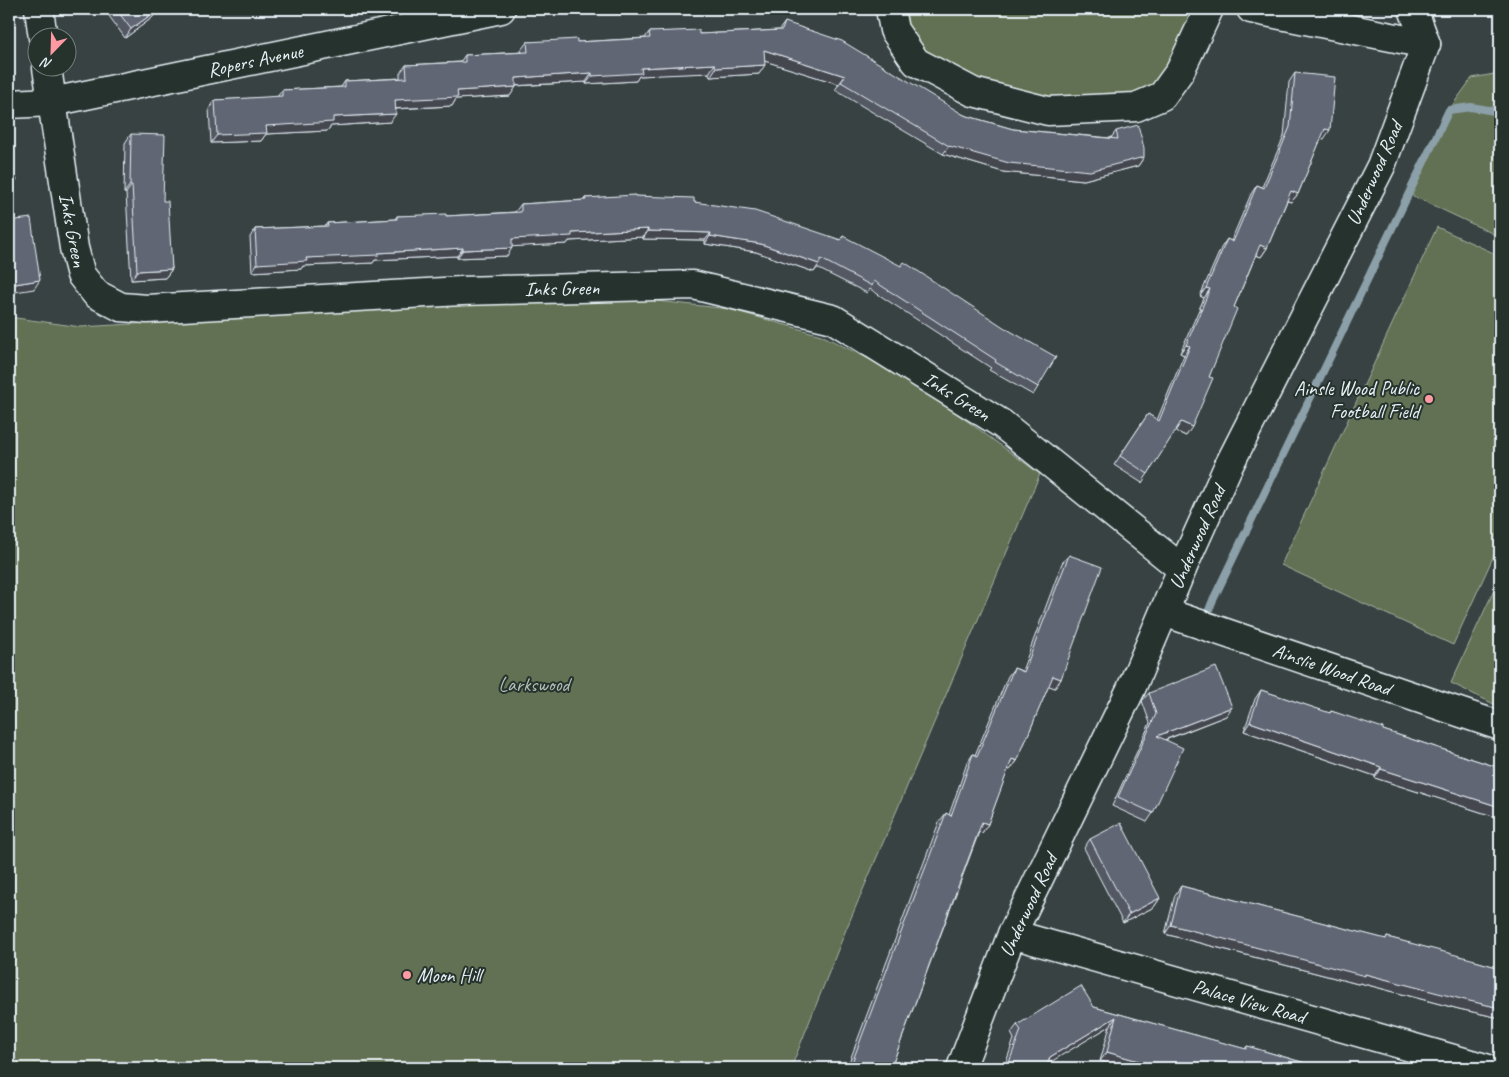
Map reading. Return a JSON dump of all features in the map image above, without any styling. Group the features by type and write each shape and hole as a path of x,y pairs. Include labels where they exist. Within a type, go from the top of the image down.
{"street":[{"path":"39,9 42,28"},
{"name":"Ropers Avenue","path":"9,104 52,102 501,9"},
{"path":"890,9 894,30 916,62 973,92 1048,111 1136,107 1162,96 1180,71 1209,9"},
{"path":"1251,9 1426,44"},
{"path":"1413,9 1426,44"},
{"name":"Underwood Road","path":"962,1068 1012,934 1131,689 1227,469 1381,166 1426,44"},
{"name":"Inks Green","path":"48,78 74,248 81,275 96,294 121,307 147,309 461,291 693,285 824,317 833,320 1002,424 1182,569"},
{"name":"Ainslie Wood Road","path":"1164,612 1500,726"},
{"name":"Palace View Road","path":"1012,934 1485,1068"}],"green space":[{"path":"890,9 1209,9 1162,96 1048,111 916,62"},
{"path":"1500,73 1500,237 1409,194 1449,110 1472,78"},
{"name":"Ainsle Wood Public Football Field","path":"1437,227 1500,256 1500,542 1453,645 1281,565"},
{"name":"Larkswood","path":"611,296 729,309 821,335 911,380 1040,474 845,932 791,1068 9,1068 9,317 81,327"},
{"path":"1500,577 1500,707 1451,683"}],"building":[{"path":"116,9 159,9 131,29"},
{"path":"785,22 842,41 964,115 1013,129 1118,139 1116,131 1138,125 1144,148 1144,157 1090,171 1009,163 949,146 841,82 845,76 764,50 765,65 716,68 715,64 676,66 641,68 642,73 592,76 592,73 516,78 516,87 457,91 458,97 395,100 396,114 333,117 333,122 266,126 267,133 217,135 215,100 282,96 282,90 345,87 345,81 407,78 406,65 465,62 465,55 528,52 527,42 577,39 577,42 650,38 649,32 699,30 699,34 782,30"},
{"path":"1295,73 1335,77 1330,130 1325,129 1298,194 1291,191 1267,248 1260,245 1234,307 1237,309 1209,377 1213,378 1192,427 1181,422 1148,474 1120,456 1148,414 1159,421 1190,346 1186,345 1210,289 1206,288 1227,239 1233,242 1257,185 1264,188 1290,127"},
{"path":"131,134 165,135 163,201 168,201 172,269 137,271 132,185 130,185"},
{"path":"9,175 17,179 9,194"},
{"path":"635,195 694,198 694,202 755,211 841,240 843,236 901,266 904,262 1005,328 1056,357 1038,387 995,362 996,360 874,281 872,286 821,259 819,264 761,244 710,236 711,233 648,231 648,229 572,233 572,236 512,239 512,248 463,250 463,248 378,253 379,255 306,258 307,261 257,264 255,229 328,226 327,223 397,219 397,216 446,214 446,216 521,212 521,204"},
{"path":"31,218 40,280 9,285 9,221"},
{"path":"1069,555 1102,567 1061,679 1053,676 1017,761 1012,759 988,824 982,822 891,1068 850,1068 946,813 951,816 973,754 977,756 1014,668 1024,672"},
{"path":"1216,667 1232,707 1157,736 1183,748 1153,813 1118,797 1156,714 1149,693"},
{"path":"1261,690 1330,713 1331,711 1500,768 1500,807 1381,769 1381,767 1250,722"},
{"path":"1121,823 1160,898 1129,914 1090,839"},
{"path":"1181,886 1386,939 1387,937 1500,968 1500,1008 1365,974 1365,976 1171,925"},
{"path":"1081,986 1094,1007 1246,1049 1247,1046 1322,1068 1163,1068 1107,1052 1116,1017 1050,1057 1046,1068 1007,1068 1021,1030 1017,1025"}],"waterway":[{"path":"1205,620 1449,110 1471,107 1500,112"}],"place":[{"name":"Ainsle Wood Public Football Field","path":"1429,399"},
{"name":"Moon Hill","path":"407,975"}]}
